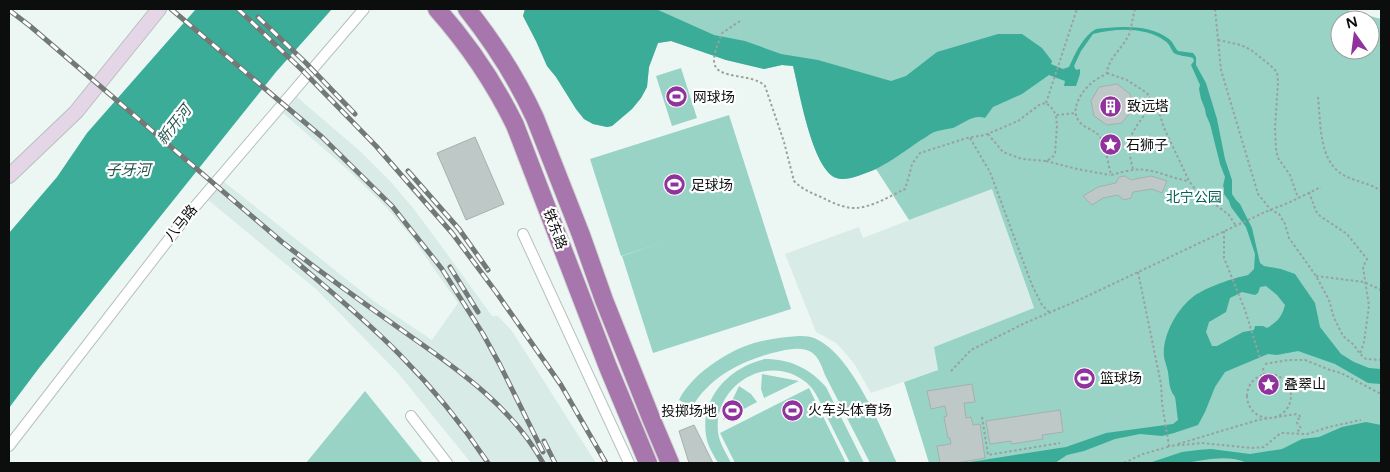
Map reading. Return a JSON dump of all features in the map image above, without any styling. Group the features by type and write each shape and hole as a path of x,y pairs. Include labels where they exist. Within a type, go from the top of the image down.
{"highway":[{"name":"铁东路","path":"437,9 474,53 505,105 525,150 648,463"},
{"name":"铁东路","path":"467,9 498,51 527,100 549,150 604,300 670,463"}],"street":[{"path":"9,176 76,112 159,9"},
{"name":"八马路","path":"9,446 186,217 364,9"},
{"path":"522,234 629,463"},
{"path":"411,416 447,463"}],"path":[{"path":"1046,103 1077,9"},
{"path":"1107,73 1107,69 1130,33 1135,9"},
{"path":"1215,9 1221,70 1258,194 1271,210 1279,214 1285,224 1289,238 1316,276 1330,300 1338,327 1343,336 1366,358 1381,360"},
{"path":"740,21 722,33 714,58 715,64 720,72 726,75 752,79 765,86 784,142 794,181 808,191 846,208 869,205 905,189 912,164 920,153 988,134 1018,122 1039,105 1046,103"},
{"path":"1218,40 1241,45 1251,50 1276,72 1278,82 1275,128 1276,149 1278,158 1290,175 1298,198"},
{"path":"1111,175 1100,137 1093,129 1079,121 1076,113 1076,104 1088,86 1094,80 1107,73 1127,80 1147,93 1160,115 1164,128 1189,181 1195,189 1230,215 1237,225"},
{"path":"1133,170 1129,146 1130,138 1132,131 1150,105 1149,97"},
{"path":"1318,97 1323,146 1327,158 1344,175 1381,190"},
{"path":"1046,103 1056,115 1057,126 1055,153 1052,158 1046,160"},
{"path":"1056,115 1076,113"},
{"path":"988,134 1003,152 1022,159 1046,160 1077,169 1111,175 1144,169 1178,180 1189,181"},
{"path":"970,138 990,172 1032,285 1049,313"},
{"path":"952,371 971,350 1321,186"},
{"path":"1309,192 1316,211 1320,216 1347,234 1367,259 1362,267 1370,306 1360,354"},
{"path":"1224,231 1224,258 1245,310 1260,358"},
{"path":"1138,272 1161,384 1162,403 1170,446"},
{"path":"1316,276 1364,282 1381,290"},
{"path":"1265,364 1288,360 1305,360 1342,373 1381,394"},
{"path":"1262,368 1264,374"},
{"path":"1264,374 1280,377 1286,382 1291,396 1287,407 1282,413 1274,417 1256,414 1250,407 1247,398 1250,385 1256,378 1264,374"},
{"path":"1124,463 1143,454 1241,424 1274,417 1297,414 1300,416 1301,418 1298,419 1297,423 1301,428 1296,434"},
{"path":"982,417 988,455 1060,443"},
{"path":"1170,446 1203,443 1252,448 1264,447 1281,433 1307,434 1361,420"}],"shaded area":[{"path":"297,97 361,152 390,181 413,208 492,316 498,316 512,331 596,463 471,463 398,373 316,289 208,200 223,181 375,302 432,340 458,303 411,236 386,207 348,170 283,113"},
{"path":"992,188 1034,309 934,347 938,370 871,393 847,355 836,343 816,332 785,254 859,227 863,238"}],"green space":[{"name":"北宁公园","path":"525,9 1344,9 1348,10 1330,10 1330,60 1380,60 1381,19 1381,463 929,463 904,382 938,370 934,347 1034,308 992,189 909,220 876,169 845,179 835,177 827,170 813,144 793,66 782,65 764,69 726,60 671,41 658,43 649,67 647,87 632,109 612,126 607,127 593,124 584,119 576,109 547,66 523,16"},
{"name":"网球场","path":"681,68 697,118 672,126 656,76"},
{"path":"729,115 791,309 653,353 622,256 661,243 621,256 590,159"},
{"name":"火车头体育场","path":"799,336 811,337 825,344 839,357 863,391 897,463 870,463 820,362 808,350 788,350 768,354 742,364 719,377 692,407 679,400 701,373 733,352 759,342"},
{"name":"火车头体育场","path":"765,359 774,359 799,366 820,380 826,387 864,463 850,463 818,398 810,386 792,374 776,371 761,372 746,378 734,387 724,400 719,415 718,432 721,444 731,463 718,463 709,446 706,435 705,421 713,396 729,377 740,369"},
{"name":"火车头体育场","path":"762,374 799,381 764,398 761,389"},
{"name":"投掷场地","path":"739,386 751,394 757,402 723,420"},
{"name":"火车头体育场","path":"809,388 846,463 735,463 720,433"},
{"path":"365,391 423,463 306,463"}],"water":[{"name":"子牙河","path":"196,9 332,9 276,72 9,408 9,233 57,177 87,133"},
{"path":"525,9 656,9 714,35 745,41 781,54 818,60 891,81 906,76 937,52 998,34 1022,34 1042,48 1052,61 1051,64 1063,69 1069,67 1083,41 1096,29 1134,27 1162,34 1170,40 1178,51 1193,53 1196,57 1196,65 1206,83 1217,119 1225,159 1232,180 1232,194 1240,204 1252,228 1260,263 1264,266 1295,274 1315,303 1320,327 1341,354 1369,368 1381,369 1381,384 1368,383 1335,364 1298,351 1277,355 1268,354 1225,372 1215,387 1198,425 1162,436 1140,434 1115,439 1084,451 1067,455 1055,463 964,463 1066,447 1106,433 1173,424 1178,420 1175,397 1170,388 1164,357 1165,340 1168,331 1182,308 1194,296 1220,283 1248,275 1254,269 1255,254 1246,227 1224,194 1225,177 1201,99 1200,85 1191,65 1194,61 1193,58 1176,54 1167,42 1149,33 1121,30 1093,34 1081,51 1074,66 1076,70 1080,69 1076,86 1064,86 1065,81 1049,75 1022,94 993,107 985,118 972,118 953,128 934,132 876,169 856,177 840,179 828,172 813,145 793,66 782,65 764,69 726,60 671,41 658,43 649,67 647,87 641,98 632,109 612,126 607,127 593,124 584,119 576,109 547,66 523,16","holes":["1266,286 1285,305 1281,316 1274,323 1267,328 1255,326 1254,330 1243,332 1217,346 1212,346 1206,332 1209,322 1226,312 1230,298 1242,292 1255,295 1260,287"]},
{"path":"1366,422 1381,425 1381,463 1247,463 1224,458 1180,463 1149,463 1182,452 1198,450 1211,449 1250,454 1282,449 1302,439 1319,437 1342,427"}],"building":[{"name":"致远塔","path":"1117,84 1130,94 1132,110 1122,123 1107,125 1094,116 1091,101 1099,87"},
{"path":"475,137 504,204 466,220 437,153"},
{"path":"1125,176 1131,180 1151,176 1167,181 1162,193 1152,189 1133,192 1131,198 1124,200 1118,195 1103,198 1092,205 1083,196 1098,187 1116,183 1119,177"},
{"path":"972,384 975,402 964,403 966,418 971,417 973,425 980,424 985,458 956,463 940,463 937,446 951,444 944,417 947,416 945,406 931,409 927,391"},
{"path":"1060,410 1063,432 1042,435 1043,439 1012,444 1011,441 990,444 986,421"},
{"path":"694,425 713,463 689,463 679,431"}],"railway":[{"path":"171,9 322,137 392,206 442,269 483,334 543,452"},
{"path":"238,9 302,70 376,146 452,233 561,385 606,463"},
{"path":"9,10 282,242 330,279 432,351 486,393 517,426 543,463"},
{"path":"258,17 355,114"},
{"path":"408,171 459,229 488,270"},
{"path":"294,260 361,317 423,379 468,434 488,463"},
{"path":"450,267 478,312"},
{"path":"544,441 555,463"}],"place":[{"name":"网球场","path":"677,97"},
{"name":"致远塔","path":"1111,106"},
{"name":"石狮子","path":"1110,145"},
{"name":"足球场","path":"675,185"},
{"name":"篮球场","path":"1084,378"},
{"name":"叠翠山","path":"1268,384"},
{"name":"火车头体育场","path":"792,410"},
{"name":"投掷场地","path":"733,411"}],"water label":[{"name":"新开河","path":"174,125"}]}
